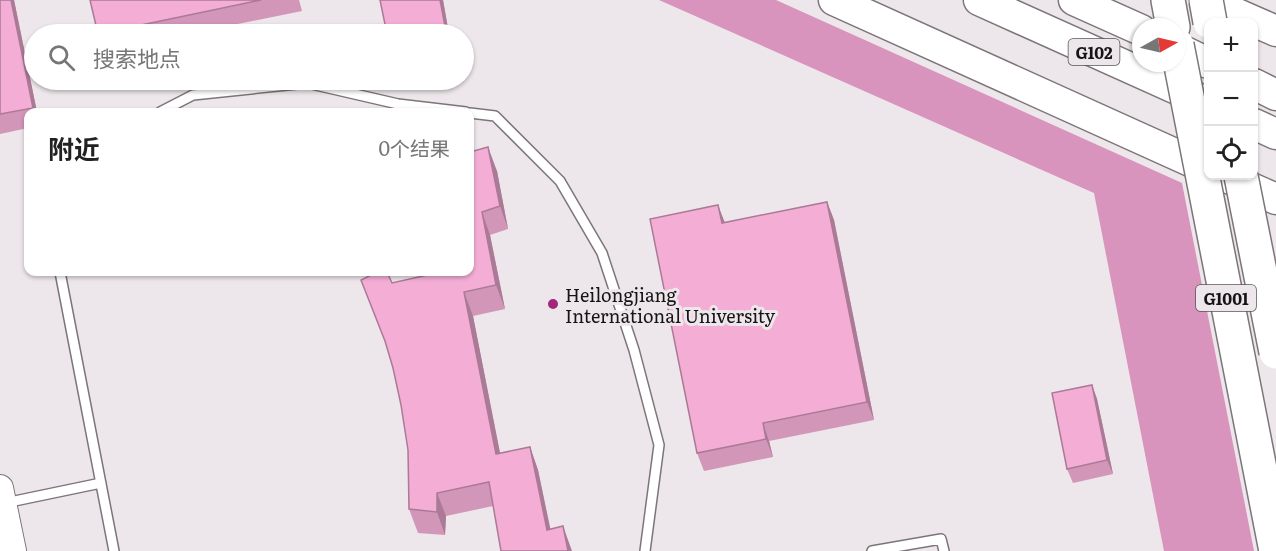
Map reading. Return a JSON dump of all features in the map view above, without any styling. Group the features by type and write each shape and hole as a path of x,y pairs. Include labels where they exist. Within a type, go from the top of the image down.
{"highway":[{"path":"834,0 1204,167"},
{"name":"G102","path":"979,0 1204,102"},
{"name":"G102","path":"1074,0 1132,26"},
{"path":"1168,0 1171,18"},
{"path":"1206,0 1209,18"},
{"path":"1206,0 1276,31"},
{"path":"1186,51 1204,60"},
{"name":"G1001","path":"1182,72 1276,551"},
{"path":"1258,86 1276,95"},
{"path":"1258,126 1276,134"},
{"path":"1233,180 1276,199"},
{"name":"G1001","path":"1242,180 1276,352"}],"main road":[{"path":"2,496 12,551"}],"lane":[{"path":"168,108 192,95 240,90"},
{"path":"338,90 398,104 429,108"},
{"path":"474,114 495,116 560,181 602,253 634,350 659,445 645,551"},
{"path":"61,276 114,551"},
{"path":"2,496 101,483"},
{"path":"872,551 942,539 944,551"}],"shaded area":[{"path":"659,0 776,0 1182,183 1254,551 1164,551 1094,193"}],"building":[{"path":"0,0 11,0 24,64 24,90 29,90 33,108 0,114"},
{"path":"90,0 261,0 146,24 96,24"},
{"path":"380,0 440,0 445,24 385,24"},
{"path":"488,147 500,206 482,212 496,285 464,292 496,454 530,447 547,530 563,526 568,551 501,551 489,482 437,493 437,512 409,509 408,450 401,405 385,341 361,280 369,276 389,276 392,283 423,276 474,276 474,151"},
{"path":"827,202 867,402 763,423 766,439 697,453 650,219 718,205 722,223"},
{"path":"1092,385 1107,460 1067,469 1052,393"}],"place":[{"name":"Heilongjiang International University","path":"553,304"}]}
